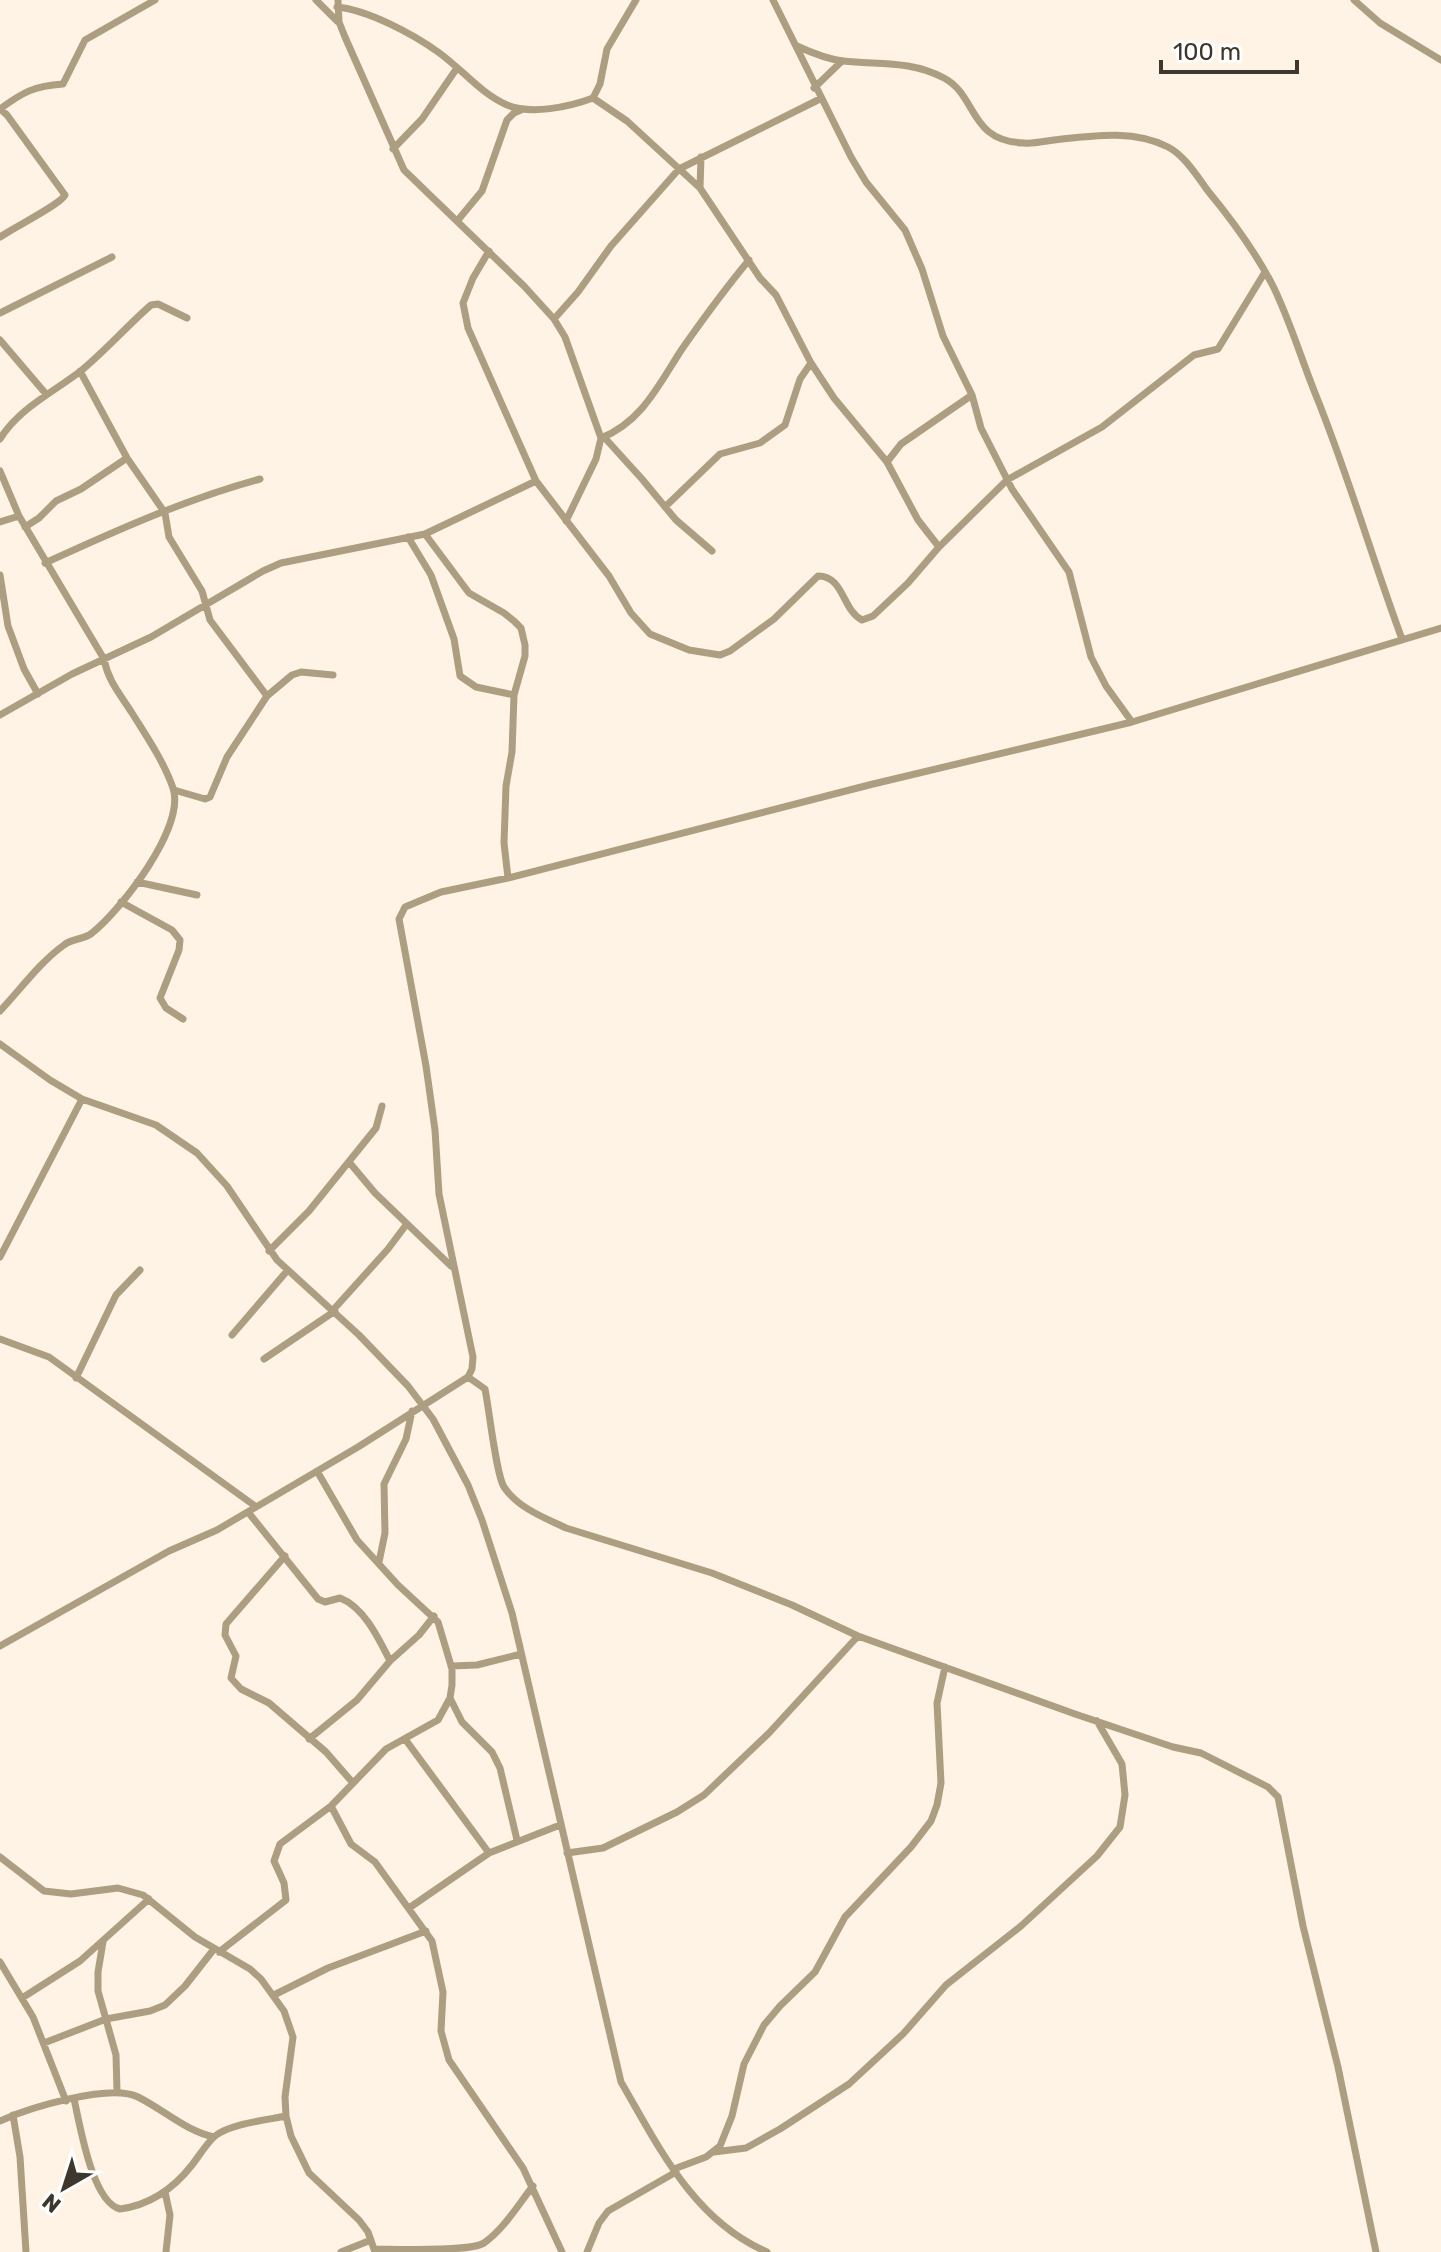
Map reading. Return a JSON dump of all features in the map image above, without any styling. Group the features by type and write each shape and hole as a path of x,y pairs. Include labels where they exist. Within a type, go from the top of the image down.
{"street":[{"path":"0,237 31,216 60,202 65,195 0,109 22,92 63,84 85,40 155,0"},
{"path":"316,0 339,22"},
{"path":"636,0 607,49 600,84 593,98 575,105 523,109 483,92 438,52 368,13 337,4 339,22 404,170 458,220 554,319 575,360 602,437 685,529 712,551"},
{"path":"773,0 814,88 866,182 905,230 922,269 943,336 972,395 981,428 1007,480 1069,572 1091,657 1106,686 1132,722"},
{"path":"1354,0 1380,23 1441,60"},
{"path":"797,46 818,56 842,61 900,63 945,78 962,94 977,122 992,134 1006,139 1024,143 1119,135 1142,138 1169,147 1181,157 1223,210 1265,272 1299,347 1402,639"},
{"path":"814,88 842,61"},
{"path":"393,149 422,119 457,68"},
{"path":"593,98 617,112 700,188 776,295 811,363 834,398 887,462 918,520 939,547"},
{"path":"554,319 611,246 679,169 820,99"},
{"path":"458,220 482,191 491,174 507,120 523,109"},
{"path":"700,188 701,157"},
{"path":"489,251 463,303 473,341 536,481 609,576 642,627 664,641 689,650 720,655 774,619 818,576 826,576 837,585 853,616 862,620 873,616 1007,480 1102,427 1194,355 1218,349 1265,272"},
{"path":"0,313 112,257"},
{"path":"566,521 596,459 602,437 629,423 648,402 688,341 749,260"},
{"path":"0,439 13,422 80,371 153,304 187,318"},
{"path":"0,340 46,394"},
{"path":"665,507 720,454 760,443 785,425 800,379 811,363"},
{"path":"80,371 127,458 165,513 169,537 195,576 210,620 267,696"},
{"path":"887,462 901,444 972,395"},
{"path":"25,527 56,501 81,489 127,458"},
{"path":"0,471 19,516 104,659 109,679 158,756 174,790 174,815 170,826 137,882 90,936 62,946 0,1011"},
{"path":"45,563 138,522 260,479"},
{"path":"0,714 151,637 281,563 425,534 536,481"},
{"path":"0,522 19,516"},
{"path":"425,534 469,593 504,613 521,628 525,656 514,695 512,752 506,786 504,843 508,878"},
{"path":"408,537 431,575 454,639 460,676 476,687 514,695"},
{"path":"0,575 8,626 24,669 38,694"},
{"path":"0,1646 169,1551 217,1530 358,1447 468,1377 473,1357 437,1180 435,1130 426,1066 399,919 405,907 413,901 881,782 1132,722 1441,628"},
{"path":"174,790 205,799 210,797 227,757 267,696 292,675 301,672 333,675"},
{"path":"137,882 197,895"},
{"path":"121,902 178,934 179,950 160,998 166,1008 183,1019"},
{"path":"0,1044 82,1099 156,1125 197,1153 233,1194 269,1251 287,1271 334,1310 423,1404 443,1435 482,1520 512,1613 621,2082 687,2191 707,2212 767,2252"},
{"path":"0,1257 82,1099"},
{"path":"269,1251 309,1211 378,1125 382,1106"},
{"path":"349,1162 406,1225 453,1268"},
{"path":"264,1359 334,1310 406,1225"},
{"path":"76,1378 116,1295 140,1270"},
{"path":"232,1335 287,1271"},
{"path":"0,1339 49,1357 252,1509 321,1601 340,1598 355,1608 372,1629 390,1661"},
{"path":"468,1377 485,1389 504,1486 526,1507 566,1528 712,1573 858,1636 1173,1747 1201,1753 1268,1787 1278,1797 1303,1926 1338,2067 1376,2252"},
{"path":"379,1562 385,1533 384,1484 406,1439 412,1411"},
{"path":"44,2043 106,2019 165,2005 216,1950 283,1904 287,1896 274,1861 280,1844 331,1806 386,1749 438,1720 450,1698 451,1666 434,1616 398,1585 348,1527 317,1471"},
{"path":"285,1556 226,1624 225,1635 236,1656 231,1678 241,1689 269,1703 326,1752 353,1783"},
{"path":"309,1739 357,1700 434,1616"},
{"path":"567,1853 603,1848 677,1812 704,1795 769,1733 858,1636"},
{"path":"451,1666 477,1665 521,1654"},
{"path":"714,2152 724,2139 744,2064 764,2025 815,1972 845,1917 911,1847 931,1821 941,1783 937,1703 945,1667"},
{"path":"450,1698 462,1722 492,1752 500,1768 517,1840"},
{"path":"587,2252 599,2223 608,2211 714,2152 746,2148 849,2084 892,2045 946,1985 1021,1926 1097,1856 1120,1827 1125,1795 1122,1764 1097,1721"},
{"path":"405,1739 489,1853"},
{"path":"331,1806 351,1844 370,1856 426,1931 436,1954 443,1992 441,2031 449,2060 533,2186 562,2252"},
{"path":"409,1908 489,1853 560,1825"},
{"path":"0,1857 44,1891 71,1894 118,1888 133,1891 149,1899 216,1950 250,1969 274,1995 290,2024 293,2037 286,2087 286,2116 291,2136 309,2173 359,2220 374,2250 466,2249 482,2245 501,2227 533,2186"},
{"path":"22,1998 80,1961 149,1899"},
{"path":"274,1995 328,1968 426,1931"},
{"path":"103,1942 98,1991 116,2055 117,2091"},
{"path":"0,1962 22,1998 70,2100 88,2155 109,2204 120,2209 130,2208 165,2192 180,2179 214,2137 226,2130 286,2116"},
{"path":"0,2121 70,2100 117,2091 138,2097 195,2132 214,2137"},
{"path":"13,2115 20,2157 26,2252"},
{"path":"165,2192 170,2215 166,2252"},
{"path":"341,2252 371,2240"}]}
